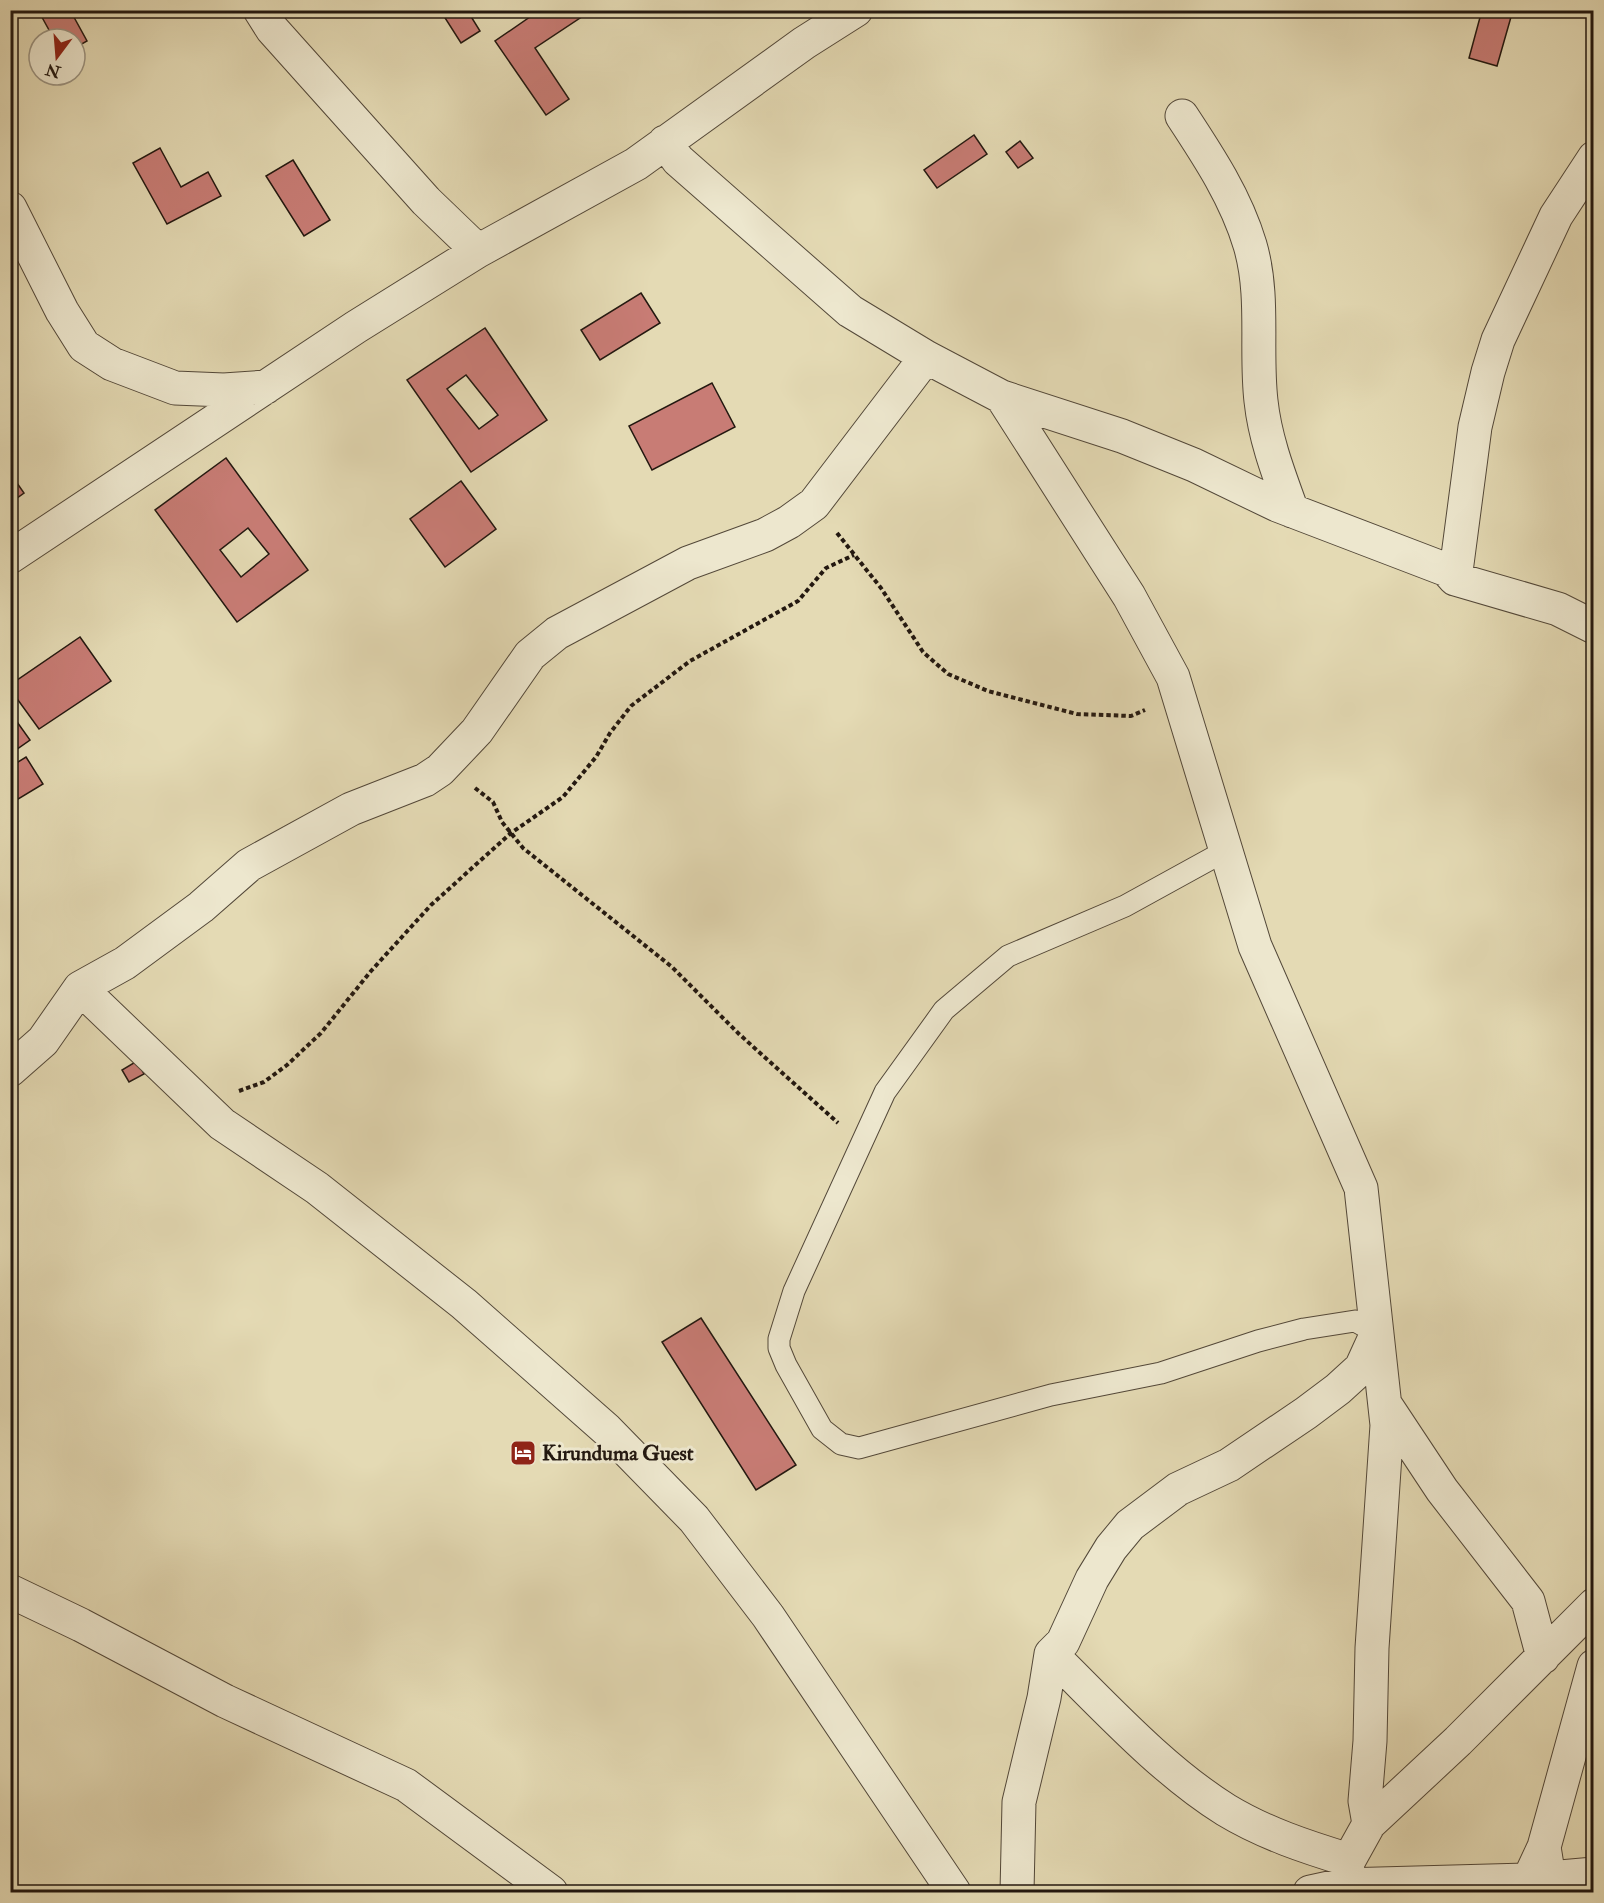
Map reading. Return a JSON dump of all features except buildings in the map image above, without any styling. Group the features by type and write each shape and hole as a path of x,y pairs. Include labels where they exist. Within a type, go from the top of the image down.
{"street":[{"path":"260,10 272,29 426,201 478,251"},
{"path":"10,557 478,251 636,164 841,14"},
{"path":"1182,116 1210,158 1235,203 1251,247 1259,302 1261,401 1272,458 1292,511"},
{"path":"665,142 678,160 850,311 926,357 1002,397 1132,440 1194,465 1292,511 1447,570 1455,579 1558,609 1593,627"},
{"path":"1455,579 1475,427 1498,340 1556,216 1593,158"},
{"path":"10,208 62,311 84,346 112,364 175,388 224,390 267,387"},
{"path":"10,1070 42,1041 80,988 125,963 201,907 249,865 351,809 425,780 440,770 477,731 517,671 544,642 688,563 765,535 789,522 814,504 926,357"},
{"path":"1002,397 1129,596 1173,677 1255,946 1361,1188 1387,1407 1365,1801 1369,1824 1354,1881"},
{"path":"80,988 222,1124 317,1188 464,1304 607,1430 694,1519 768,1616 954,1893"},
{"path":"1017,1893 1019,1802 1044,1698 1051,1654 1063,1642 1092,1579 1110,1548 1130,1525 1178,1489 1229,1465 1306,1413 1361,1368 1377,1333"},
{"path":"1387,1407 1442,1490 1528,1601 1543,1657"},
{"path":"10,1592 81,1625 225,1701 406,1785 551,1893"},
{"path":"1369,1824 1458,1742 1593,1605"},
{"path":"1051,1654 1155,1753 1226,1810 1354,1881"},
{"path":"1540,1886 1544,1847 1593,1666"},
{"path":"1310,1893 1354,1881 1448,1881 1540,1886 1593,1874"}],"lane":[{"path":"1226,851 1125,906 1008,956 944,1010 885,1092 794,1291 779,1339 781,1353 811,1413 822,1429 841,1444 859,1448 1051,1395 1161,1373 1258,1341 1304,1329 1355,1321 1377,1333"}],"path":[{"path":"814,504 881,588 923,652 948,674 988,691 1077,714 1131,716 1179,694"},
{"path":"202,1106 264,1082 287,1065 321,1033 371,971 431,905 511,833 562,797 596,758 610,733 631,706 690,661 798,601 826,568 854,555"},
{"path":"440,770 474,787 493,802 511,833 524,848 672,967 739,1034 861,1143"}],"railway":[{"path":"10,1881 18,1892"}],"place":[{"name":"Kirunduma Guest","path":"523,1453"}]}
